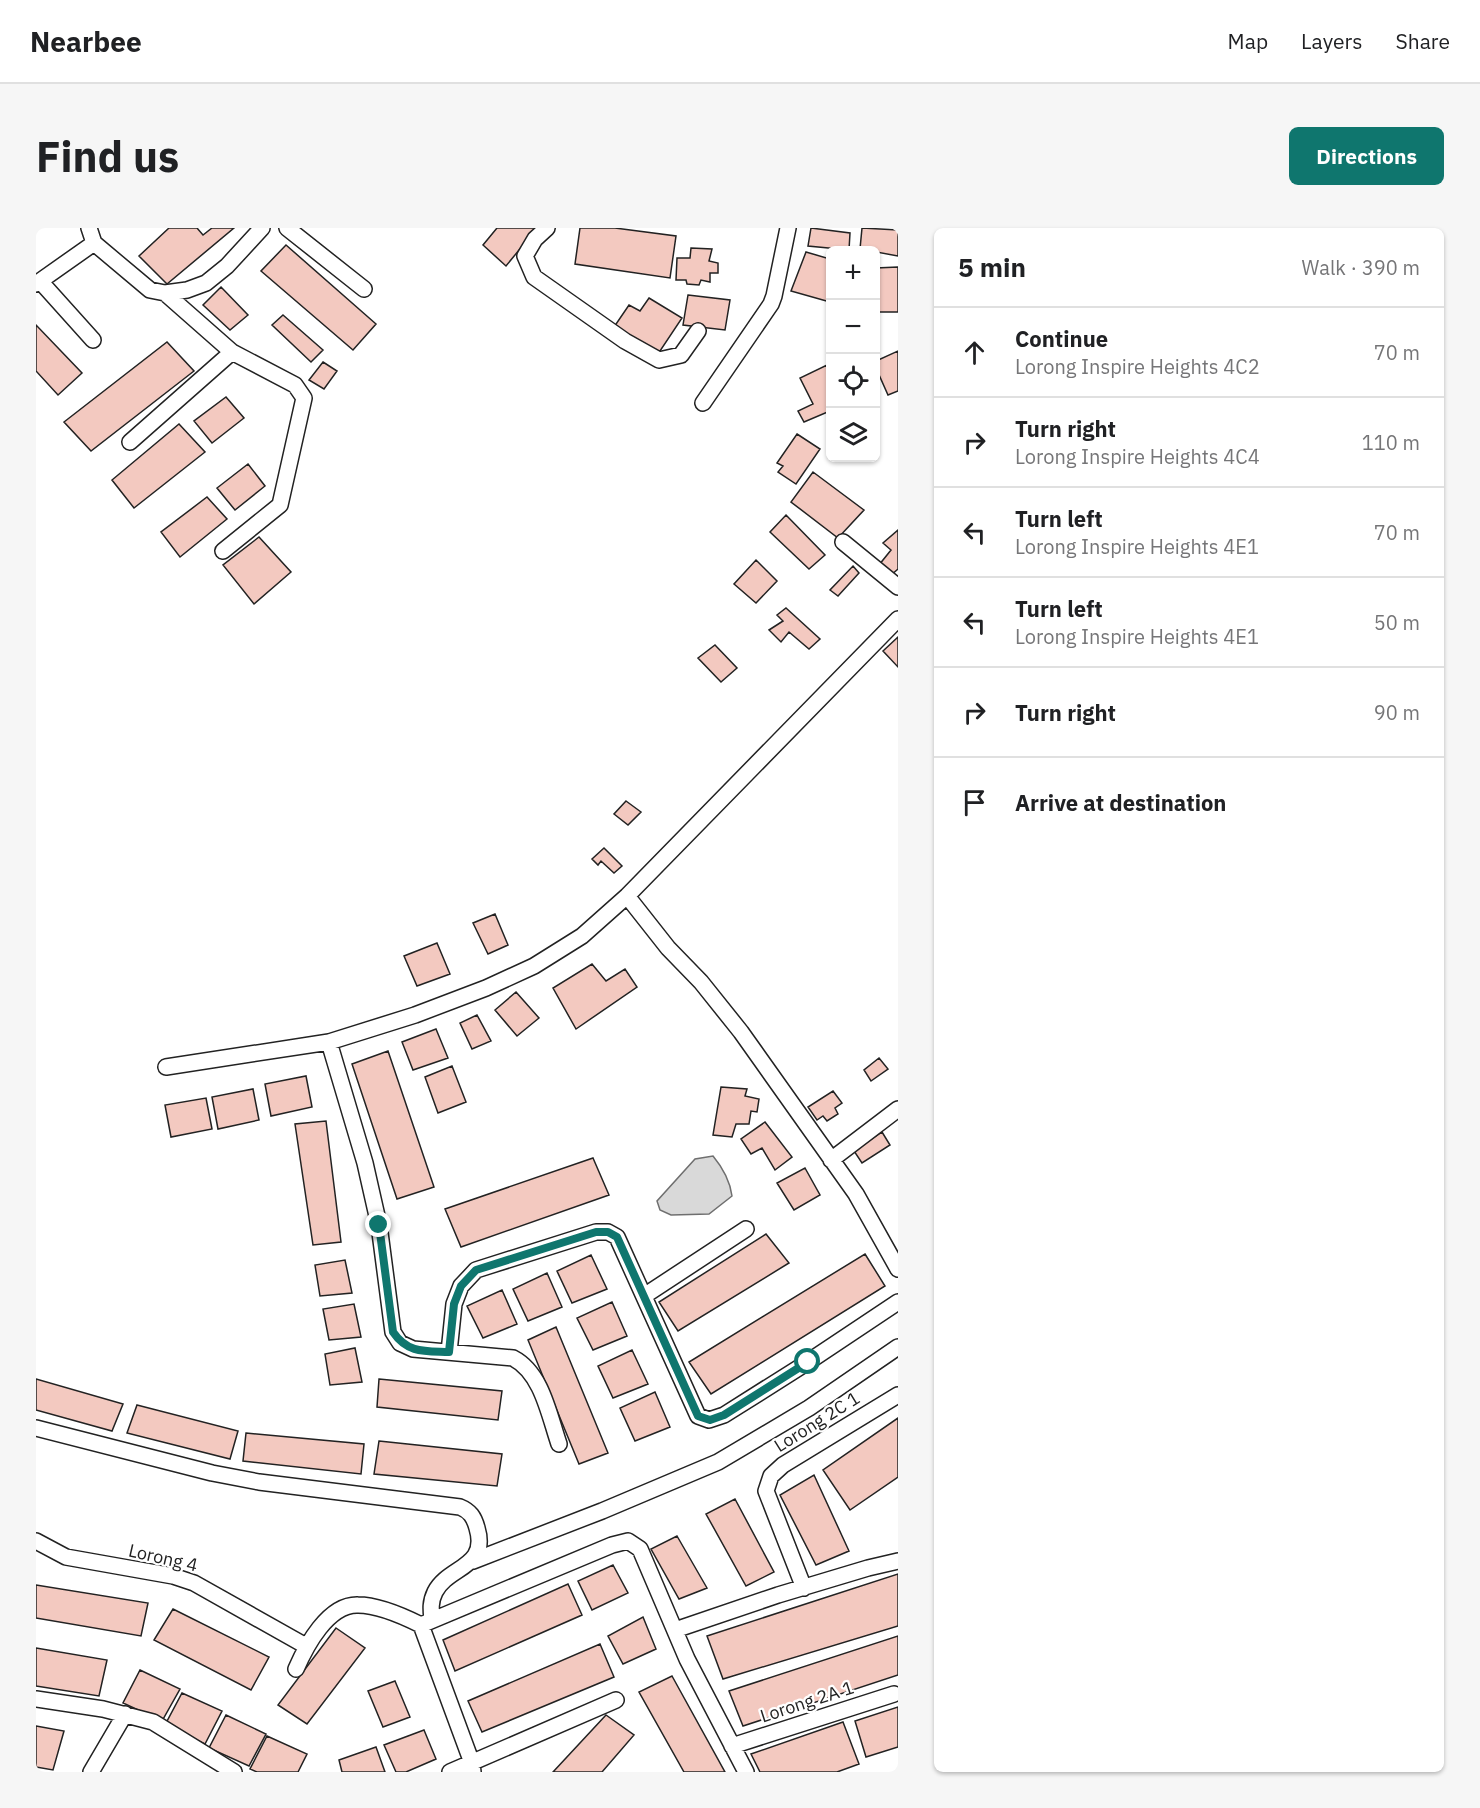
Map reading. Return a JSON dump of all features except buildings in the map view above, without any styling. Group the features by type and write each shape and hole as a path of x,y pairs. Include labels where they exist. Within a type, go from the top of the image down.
{"street":[{"path":"89,228 94,243 150,290 165,293 187,290 206,283 227,266 262,228"},
{"path":"288,228 364,289"},
{"path":"547,228 535,239 525,256 534,277 625,341 659,360 681,355 698,331"},
{"path":"703,403 771,304 788,228"},
{"path":"93,340 38,282 94,243"},
{"path":"165,293 232,352 295,385 304,398 280,505 223,551"},
{"path":"130,442 232,352"},
{"path":"843,542 898,587"},
{"path":"166,1067 329,1042 415,1015 486,988 534,966 582,936 627,896 898,619"},
{"path":"627,896 668,948 722,1006 856,1194 898,1269"},
{"path":"329,1042 365,1163 379,1225 393,1332 400,1343 413,1350 513,1358 525,1364 537,1382 559,1444"},
{"path":"831,1160 898,1109"},
{"path":"644,1296 746,1228"},
{"path":"449,1352 454,1304 461,1286 476,1270 596,1232 608,1232 617,1237 698,1416 710,1420 724,1415 898,1302"},
{"path":"472,1767 426,1622 435,1591 447,1578 473,1560 602,1511 718,1462 809,1408 898,1347"},
{"name":"Lorong 2C 1","path":"804,1588 766,1491 771,1476 783,1465 898,1395"},
{"path":"36,1428 212,1473 259,1482 460,1507 469,1511 477,1526 480,1542 473,1560"},
{"name":"Lorong 4","path":"36,1541 66,1557 173,1576 194,1583 306,1646"},
{"path":"296,1669 306,1646 324,1622 342,1608 358,1605 426,1622 612,1545 628,1541 640,1549 687,1659 746,1772"},
{"path":"675,1630 868,1568 898,1561"},
{"name":"Lorong 2A 1","path":"732,1746 894,1694"},
{"path":"36,1699 103,1709 153,1722 234,1772"},
{"path":"450,1772 472,1767 616,1700"},
{"path":"91,1772 125,1714"}],"shaded area":[{"path":"713,1156 726,1175 732,1196 709,1214 671,1215 660,1210 657,1201 695,1159"}],"route":[{"path":"379,1225 393,1332 400,1343 413,1350 449,1352 454,1304 461,1286 476,1270 596,1232 608,1232 617,1237 698,1416 710,1420 724,1415 808,1362"}]}
